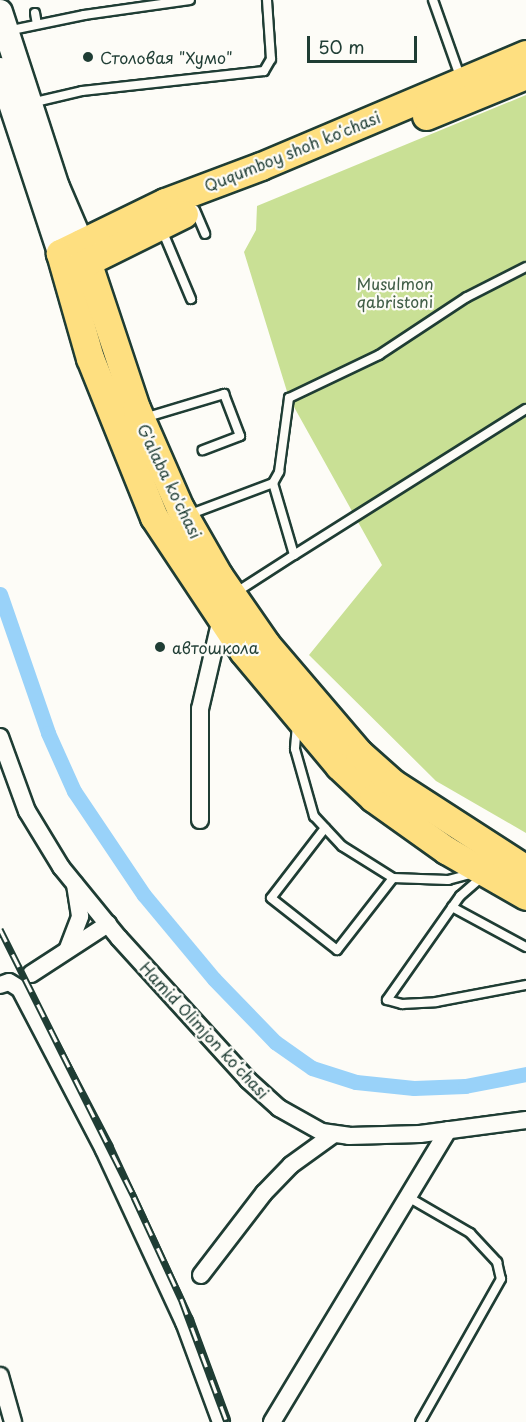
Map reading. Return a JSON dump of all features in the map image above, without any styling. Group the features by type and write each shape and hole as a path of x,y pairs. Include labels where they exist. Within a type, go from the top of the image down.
{"main road":[{"name":"G'alaba ko'chasi","path":"3,21 74,258 90,358 154,517 221,619 298,719 339,766 373,798 484,872 526,896"},
{"name":"Ququmboy shoh koʻchasi","path":"74,258 165,202 526,54"},
{"name":"G'alaba ko'chasi","path":"0,70 74,258 141,419 184,516 232,594 311,701 359,753 430,810 526,868"},
{"name":"Ququmboy shoh koʻchasi","path":"74,258 160,224 200,222 526,75"}],"street":[{"path":"200,820 200,709 221,619"},
{"name":"Hamid Olimjon koʻchasi","path":"0,737 27,811 75,883 108,924 248,1080 304,1125 334,1134 448,1130 526,1120"},
{"path":"66,952 77,931 80,916 75,883"},
{"path":"31,974 108,924"},
{"path":"0,985 9,982 20,989 104,1150 184,1322 221,1422"},
{"path":"272,1422 448,1130"},
{"path":"201,1275 264,1193 291,1165 334,1134"},
{"path":"0,1376 12,1422"}],"lane":[{"path":"3,21 37,24 147,3 190,0"},
{"path":"28,103 82,91 264,71 271,59 267,0"},
{"path":"433,0 462,81"},
{"path":"35,13 37,24"},
{"path":"160,224 192,299"},
{"path":"184,516 273,483 279,472 289,398 379,355 467,297 526,267"},
{"path":"141,419 224,394 240,436 203,450"},
{"path":"232,594 526,409"},
{"path":"273,483 294,555"},
{"path":"298,719 295,749 300,775 314,816 342,846 393,878 448,880 484,872"},
{"path":"325,828 271,898 337,951 393,878"},
{"path":"484,872 452,907 387,1000 402,1004 436,1002 526,985"},
{"path":"452,907 526,947"},
{"path":"408,1197 470,1233 497,1262 501,1279 420,1422"}],"green space":[{"name":"Musulmon qabristoni","path":"526,95 526,833 436,781 309,655 382,565 289,398 244,252 256,230 257,206"}],"waterway":[{"path":"0,594 48,733 74,791 144,895 214,979 275,1042 312,1068 356,1082 414,1088 465,1086 526,1074"}],"railway":[{"path":"0,929 134,1197 182,1301 227,1422"}],"place":[{"name":"Столовая \"Хумо\"","path":"88,57"},
{"name":"автошкола","path":"160,647"}]}
